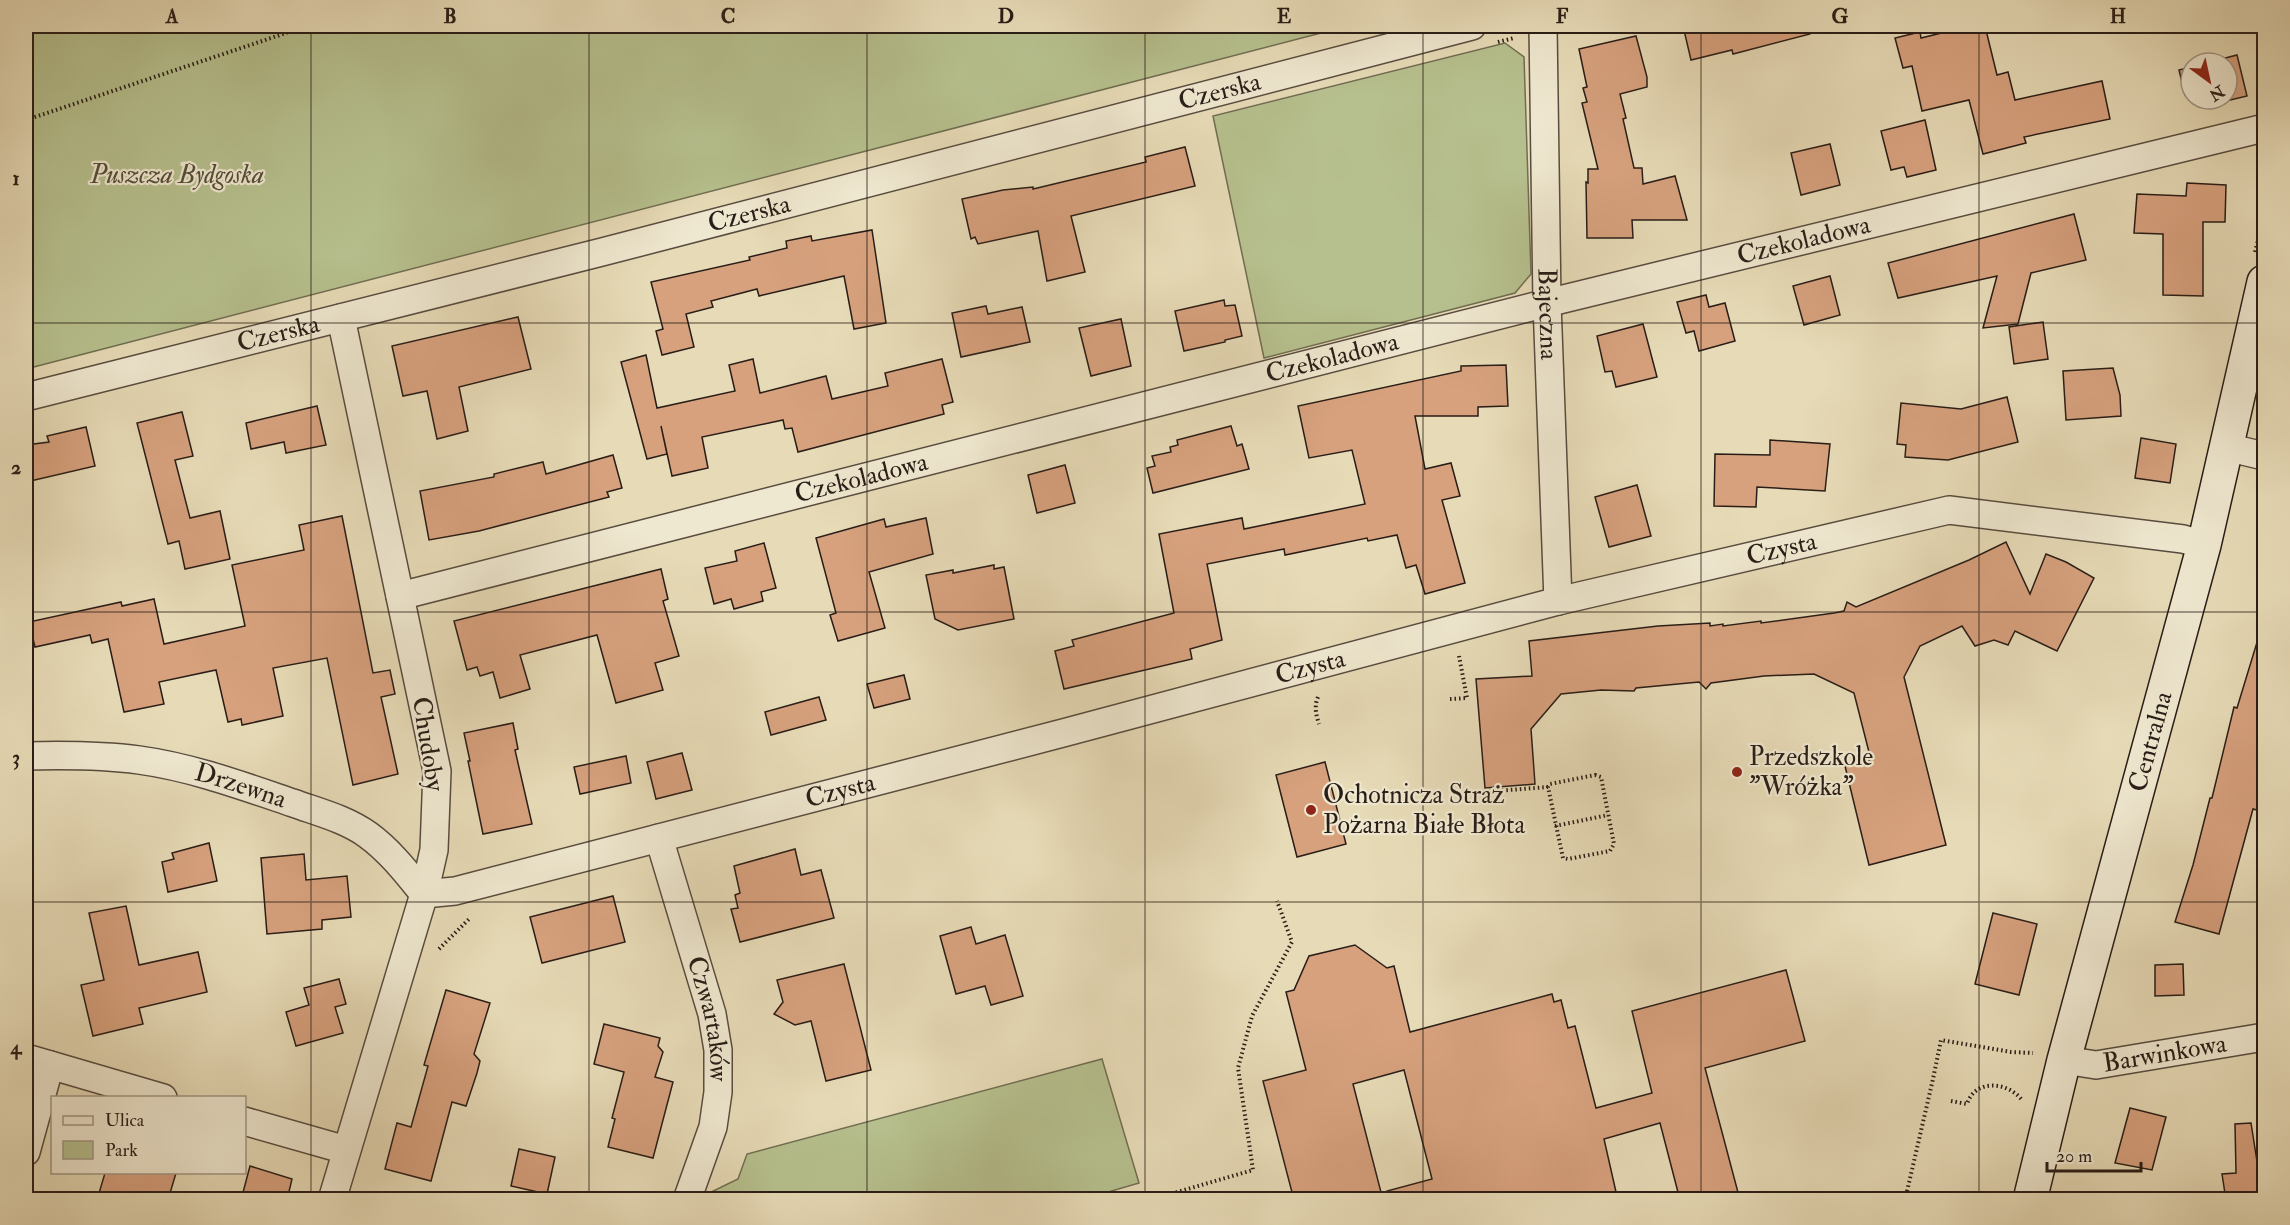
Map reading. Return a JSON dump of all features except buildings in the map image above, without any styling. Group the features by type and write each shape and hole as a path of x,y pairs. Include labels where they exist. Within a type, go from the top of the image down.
{"street":[{"name":"Czerska","path":"26,397 1472,26"},
{"name":"Bajeczna","path":"1543,26 1548,303 1558,601"},
{"name":"Czekoladowa","path":"400,596 1548,303 2265,128"},
{"name":"Centralna","path":"2030,1200 2052,1056 2204,544 2265,282"},
{"name":"Chudoby","path":"332,1200 424,894 434,850 437,771 341,318"},
{"path":"2226,447 2265,456"},
{"name":"Czysta","path":"424,894 455,891 508,879 1063,734 1558,601 1949,510 2183,539 2204,544"},
{"name":"Drzewna","path":"26,756 89,755 141,760 200,773 282,799 342,820 366,834 386,850 424,894"},
{"name":"Czwartaków","path":"658,838 712,1014 718,1050 718,1092 712,1127 687,1200"},
{"name":"Barwinkowa","path":"2052,1056 2096,1065 2265,1037"},
{"path":"26,1152 38,1061 156,1096"},
{"path":"246,1122 346,1150"}],"path":[{"path":"26,120 307,26"},
{"path":"1450,699 1467,698 1459,654"},
{"path":"1457,794 1548,787 1550,784 1600,775 1614,844 1610,851 1563,858 1548,787"},
{"path":"1555,826 1608,815"},
{"path":"434,956 508,879"},
{"path":"1150,1200 1253,1170 1238,1068 1252,1016 1292,942 1278,901"},
{"path":"1905,1200 1934,1080 1941,1040 2011,1052 2052,1056"},
{"path":"1951,1101 1967,1104 1969,1098 1977,1090 1989,1084 2001,1086 2017,1094 2026,1108"}],"green space":[{"name":"Puszcza Bydgoska","path":"26,26 1348,26 26,369"},
{"path":"1505,43 1524,57 1531,274 1515,293 1264,358 1213,116"},
{"path":"1102,1059 1139,1183 1091,1197 1091,1199 705,1199 707,1194 738,1179 747,1154"}],"place":[{"name":"Przedszkole \"Wróżka\"","path":"1737,772"},
{"name":"Ochotnicza Straż Pożarna Białe Błota","path":"1311,810"}]}
